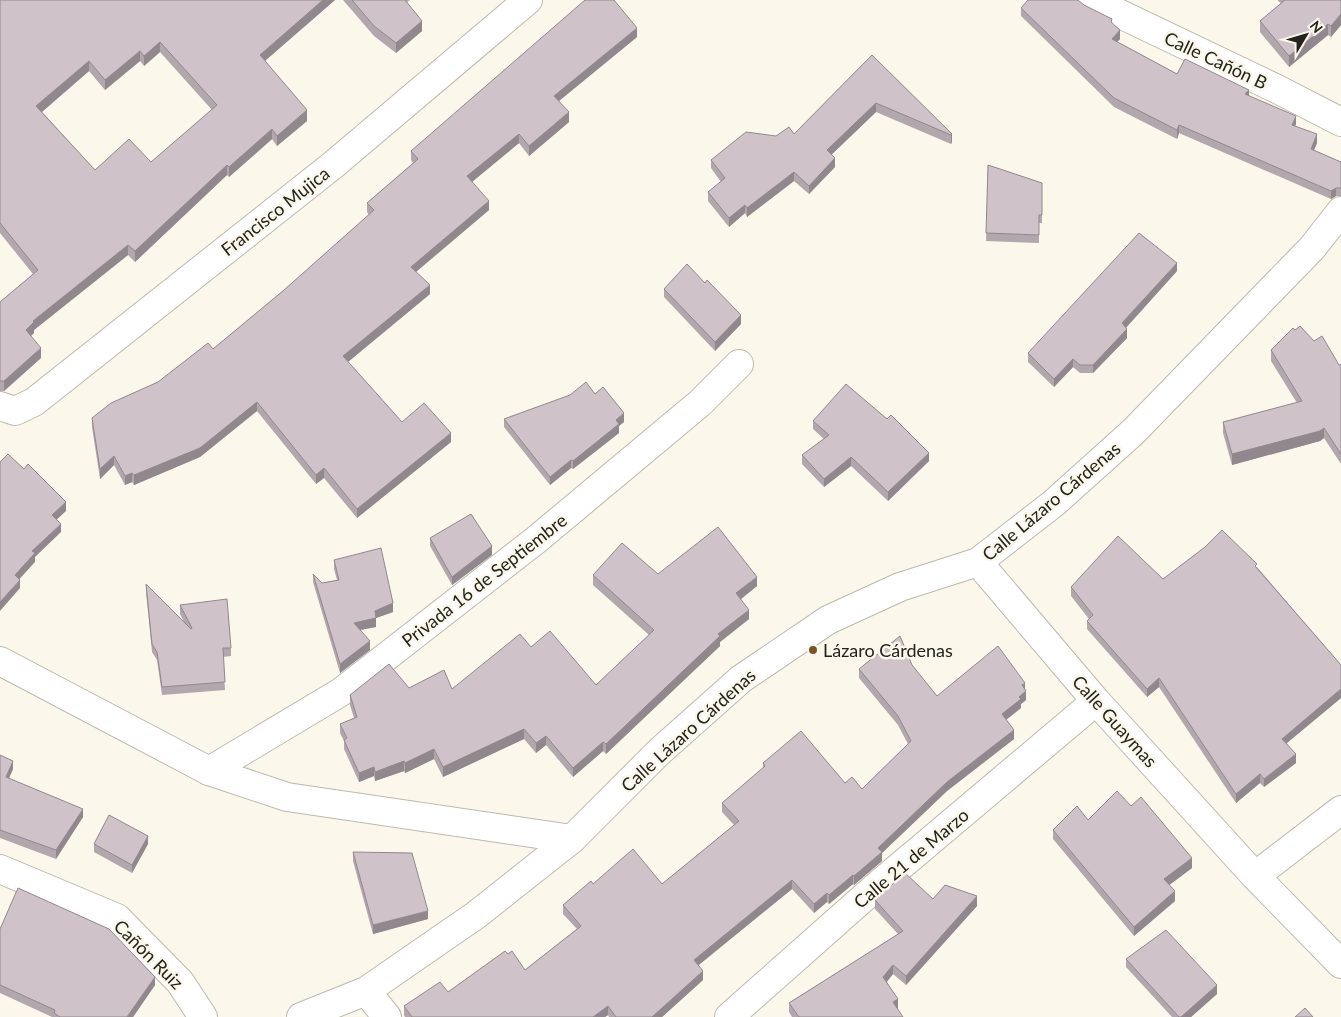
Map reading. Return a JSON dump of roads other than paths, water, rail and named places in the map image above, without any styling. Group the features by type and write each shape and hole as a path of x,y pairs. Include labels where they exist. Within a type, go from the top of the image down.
{"street":[{"name":"Francisco Mujica","path":"8,408 34,402 318,177 528,0"},
{"name":"Calle Cañón B","path":"1090,0 1277,89 1341,122"},
{"name":"Calle Lázaro Cárdenas","path":"301,1017 366,991 476,915 572,839 659,752 741,679 828,620 900,587 978,562 1054,503 1133,432 1312,248 1341,211"},
{"name":"Privada 16 de Septiembre","path":"209,770 341,692 544,533 700,403 739,364"},
{"name":"Calle Guaymas","path":"978,562 1096,701 1256,876 1341,964"},
{"path":"0,661 209,770 287,797 572,839"},
{"name":"Calle 21 de Marzo","path":"729,1017 878,885 1096,701"},
{"path":"1256,876 1341,810"},
{"name":"Cañón Ruiz","path":"0,870 117,918 180,982 203,1017"},
{"path":"366,991 387,1017"}],"place":[{"name":"Lázaro Cárdenas","path":"813,650"}]}
